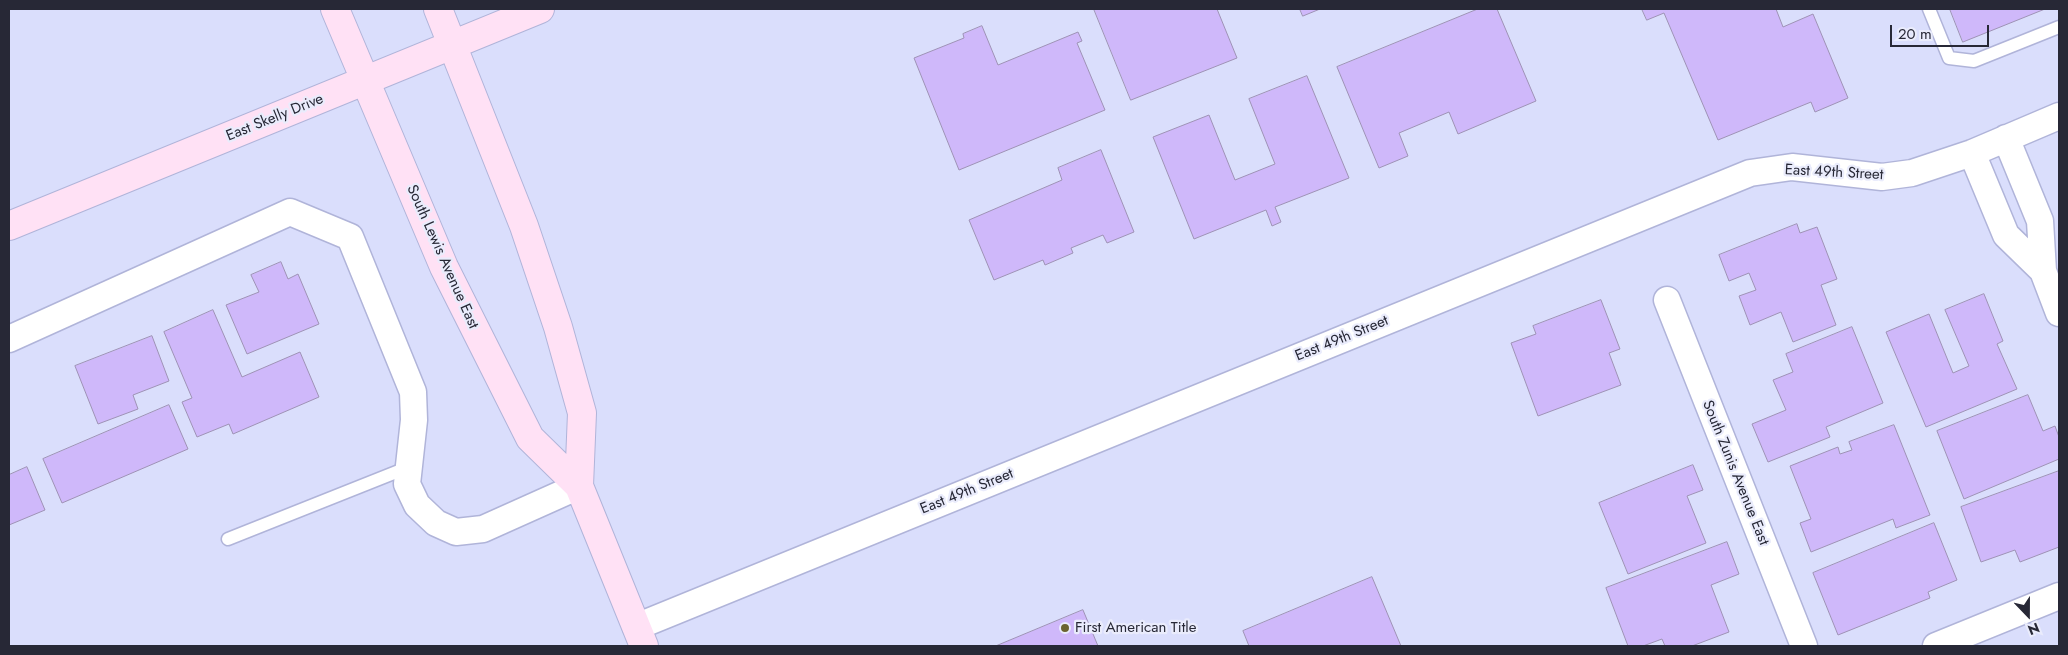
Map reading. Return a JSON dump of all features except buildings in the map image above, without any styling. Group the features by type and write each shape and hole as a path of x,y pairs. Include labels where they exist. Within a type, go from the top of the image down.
{"main road":[{"name":"South Lewis Avenue East","path":"335,9 367,80 444,268 530,438 580,486"},
{"name":"South Lewis Avenue East","path":"438,9 524,226 558,327 582,413 580,486 640,637"},
{"name":"East Skelly Drive","path":"9,226 540,9"}],"street":[{"name":"East 49th Street","path":"640,637 1750,173 1792,167 1882,177 1912,173 1972,153 2059,116"},
{"path":"2006,138 2040,221 2043,271 2059,313"},
{"path":"1972,153 2006,235 2043,271"},
{"path":"9,339 290,212 350,236 413,392 414,420 407,484 417,505 436,522 456,532 483,529 580,486"},
{"name":"South Zunis Avenue East","path":"1667,300 1804,646"},
{"path":"1936,646 2059,596"}],"lane":[{"path":"1929,9 1949,58 1974,61 2059,27"},
{"path":"228,539 409,467"}],"place":[{"name":"First American Title","path":"1065,628"}]}
